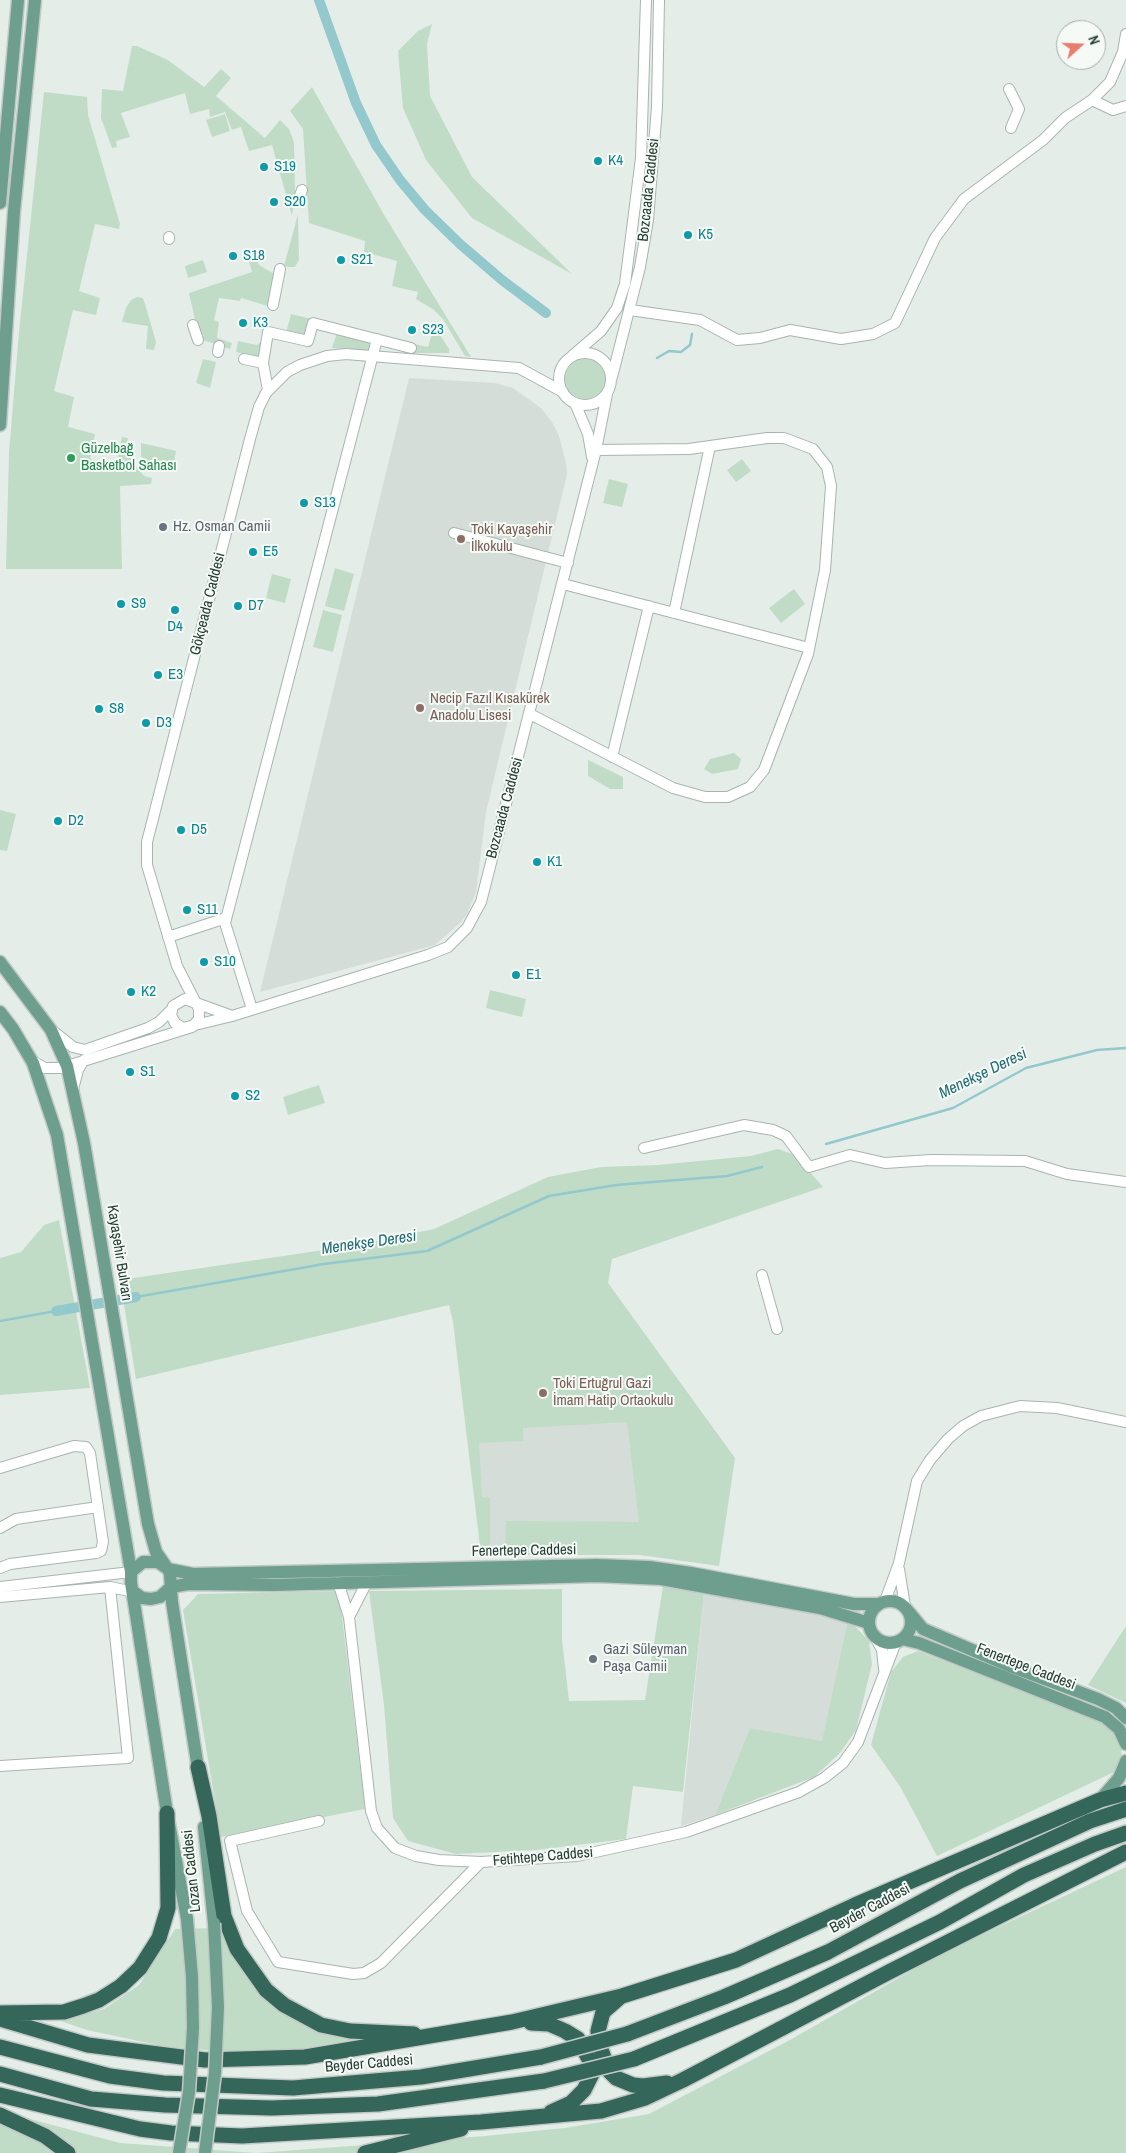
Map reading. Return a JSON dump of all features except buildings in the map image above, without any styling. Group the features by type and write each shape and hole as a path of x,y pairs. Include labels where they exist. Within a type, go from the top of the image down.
{"highway":[{"path":"198,1767 209,1816 224,1916 237,1949 266,1990 290,2009 321,2025 350,2031 433,2035"},
{"path":"0,2019 88,2045 205,2060 304,2057 512,2022 622,1996 736,1960 854,1905 1100,1800 1126,1793"},
{"name":"Beyder Caddesi","path":"0,2046 110,2076 163,2083 198,2085 303,2087 421,2077 541,2057 627,2034 724,1997 828,1952 960,1881 1090,1821 1126,1808"},
{"path":"0,2013 64,2012 84,2006 99,2000 121,1986 140,1968 160,1938 166,1916 169,1889 167,1813"},
{"path":"0,2074 91,2099 201,2106 272,2108 378,2104 544,2081 634,2059 790,1995 940,1922 1024,1876 1094,1844 1126,1833"},
{"path":"0,2095 140,2129 171,2133 242,2136 481,2122 601,2111 645,2098 683,2080 888,1972 1126,1852"},
{"path":"622,1996 604,2012 598,2031 599,2044 610,2071 616,2078 637,2086 683,2080"},
{"path":"512,2022 550,2024 566,2031 578,2039 590,2061 592,2074 589,2084 578,2097 562,2108 537,2117"},
{"path":"0,2115 45,2136 68,2153"},
{"path":"365,2153 433,2137 481,2122"}],"main road":[{"path":"0,203 18,0"},
{"path":"0,425 14,211 35,0"},
{"name":"Kayaşehir Bulvarı","path":"0,962 51,1030 67,1066 84,1143 152,1542 166,1567"},
{"path":"0,1012 13,1029 32,1061 57,1135 118,1493 131,1572 131,1583 134,1592 142,1598 155,1598 163,1595 171,1587 166,1567 158,1562 142,1562 131,1572"},
{"name":"Fenertepe Caddesi","path":"166,1567 193,1574 597,1565 649,1567 691,1573 854,1604 882,1603"},
{"name":"Fenertepe Caddesi","path":"171,1587 188,1584 367,1582 597,1576 661,1579 820,1608 869,1623"},
{"name":"Lozan Caddesi","path":"171,1587 198,1767 214,1924 218,2007 215,2073 205,2153"},
{"name":"Lozan Caddesi","path":"134,1592 167,1813 187,1919 192,1977 193,2028 189,2092 179,2153"},
{"path":"892,1600 907,1609 911,1624 910,1630 899,1641 885,1642 874,1635 869,1623 873,1608 892,1600"},
{"name":"Fenertepe Caddesi","path":"907,1609 923,1629 1009,1672 1105,1716 1119,1730 1126,1744"},
{"name":"Fenertepe Caddesi","path":"899,1641 919,1642 1098,1699 1116,1708 1126,1718"},
{"path":"1100,1800 1119,1778 1126,1761"}],"street":[{"name":"Bozcaada Caddesi","path":"572,356 601,331 617,308 625,284 641,158 646,0"},
{"name":"Bozcaada Caddesi","path":"612,377 640,267 648,220 657,107 659,0"},
{"path":"630,310 700,320 737,340 760,338 790,330 841,339 873,334 895,323 935,238 964,199 1043,140 1065,118 1092,100 1110,82 1123,52 1126,34"},
{"path":"1009,89 1019,109 1011,128"},
{"path":"1092,100 1113,110 1126,106"},
{"path":"298,201 302,190"},
{"path":"273,305 280,270"},
{"path":"268,390 263,363 268,332 308,341 313,323 411,348"},
{"path":"193,325 198,340"},
{"path":"252,1010 224,923 377,339"},
{"path":"530,714 673,788 705,797 728,797 750,787 764,770 810,648 826,561 831,486 827,467 813,449 784,438 767,438 689,449 595,455 575,403 563,392 560,384 561,368 572,356 589,353 598,356 610,368 612,377 607,394 593,404 575,403"},
{"name":"Gökçeada Caddesi","path":"194,1001 177,966 168,937 147,864 147,842 259,407 268,390 287,372 300,365 327,356 346,354 519,368 563,392"},
{"path":"244,359 263,363"},
{"name":"Bozcaada Caddesi","path":"32,1061 50,1069 67,1066 252,1010 428,955 448,947 467,928 481,902 595,455 607,394"},
{"path":"674,613 710,446"},
{"path":"454,533 568,563"},
{"path":"563,584 810,648"},
{"path":"612,757 649,606"},
{"path":"168,937 226,918"},
{"path":"51,1030 73,1047 85,1050 160,1022 180,1000 194,1001 232,1016"},
{"path":"171,1010 175,1024 188,1028 192,1027 199,1019 199,1010 194,1001"},
{"path":"73,1090 78,1070 84,1060"},
{"path":"644,1148 744,1125 773,1130 786,1136 809,1167 850,1154 885,1163 931,1160 1025,1161 1067,1174 1126,1182"},
{"path":"762,1275 777,1329"},
{"path":"882,1603 899,1563 917,1481 930,1460 963,1426 1000,1410 1020,1406 1057,1408 1126,1422"},
{"path":"0,1468 74,1446 86,1447 90,1452 103,1542 101,1551 10,1564 0,1568"},
{"path":"0,1528 16,1519 98,1507"},
{"path":"899,1563 900,1586 907,1609"},
{"path":"0,1587 131,1572"},
{"name":"Fetihtepe Caddesi","path":"338,1582 349,1617 371,1811 377,1828 395,1848 416,1856 439,1860 481,1862 577,1856 630,1846 686,1832 799,1792 824,1778 843,1763 858,1742 884,1670 899,1641"},
{"path":"349,1617 367,1582"},
{"path":"0,1766 128,1758 110,1587"},
{"path":"0,1597 110,1587 134,1592"},
{"path":"874,1635 882,1650 884,1670"},
{"path":"319,1822 230,1840 247,1911 278,1962 353,1974 364,1973 381,1963 481,1862"}],"shaded area":[{"path":"409,378 495,383 513,388 541,408 552,422 559,436 566,463 567,474 486,812 476,892 467,914 460,923 435,945 260,992"},
{"name":"Toki Ertuğrul Gazi İmam Hatip Ortaokulu","path":"531,1304 680,1464 664,1557 640,1555 481,1555 467,1314"},
{"path":"704,1593 848,1619 822,1742 750,1728 715,1815 681,1826"}],"green space":[{"path":"432,24 427,44 430,96 472,177 572,274 472,218 426,160 403,108 398,51 418,31"},
{"path":"132,46 137,46 168,60 204,87 221,69 231,78 216,96 265,138 280,120 289,129 294,142 295,192 292,216 272,145 249,151 241,127 232,130 225,112 210,117 209,109 190,114 185,93 121,113 130,137 116,141 117,147 112,148 101,118 102,89 123,91"},
{"path":"312,87 383,213 471,357 465,356 443,319 434,310 416,299 418,292 392,286 397,261 364,252 365,241 309,223 303,129 290,111"},
{"path":"44,92 87,97 88,115 120,224 119,229 95,224 79,291 100,298 96,315 73,310 54,391 74,397 68,427 95,434 90,459 116,467 122,437 128,438 126,447 131,460 144,476 152,478 151,484 120,486 122,569 6,569 9,453 19,332"},
{"path":"225,114 230,131 212,137 206,120"},
{"path":"298,214 299,260 295,267 284,266"},
{"path":"253,249 259,265 276,275 268,306 241,298 240,301 219,298 214,320 219,322 217,338 232,343 230,349 223,347 224,344 218,341 216,344 202,340 204,335 198,333 189,293 252,272 246,251"},
{"path":"203,260 207,272 188,278 185,266"},
{"path":"137,297 143,298 145,304 156,342 154,350 146,349 148,326 122,322 126,308 131,300"},
{"path":"291,314 312,319 306,338 286,333"},
{"path":"434,326 449,349 449,353 413,353 414,344 428,347"},
{"path":"337,333 374,341 372,351 332,348"},
{"path":"238,341 257,345 262,341 258,358 236,352"},
{"path":"586,358 601,364 607,379 601,394 586,400 571,394 565,379 571,364"},
{"path":"203,359 216,362 210,388 196,383"},
{"path":"141,443 176,451 173,466 161,469 148,465 141,456"},
{"path":"742,459 751,471 736,482 727,470"},
{"path":"609,479 628,484 622,507 603,503"},
{"path":"335,568 354,574 344,611 325,606"},
{"path":"272,574 291,579 285,603 266,598"},
{"path":"794,589 805,604 781,623 769,608"},
{"path":"323,610 342,615 333,652 313,647"},
{"path":"734,753 741,759 738,769 712,774 704,769 710,759"},
{"path":"588,760 623,777 623,789 610,789 588,776"},
{"path":"0,810 16,814 7,851 0,850"},
{"path":"490,990 526,999 522,1017 486,1008"},
{"path":"319,1085 325,1103 288,1115 283,1097"},
{"path":"778,1149 795,1155 823,1187 612,1259 608,1283 735,1458 719,1566 640,1555 505,1555 506,1521 639,1522 627,1422 523,1428 523,1441 479,1443 482,1497 490,1498 490,1555 481,1555 453,1322 449,1305 136,1379 120,1280 351,1246 434,1229 548,1177 601,1167 658,1165 751,1156"},
{"path":"59,1220 90,1388 0,1395 0,1258 21,1252 44,1225"},
{"path":"663,1586 704,1593 683,1792 633,1786 626,1839 536,1850 456,1854 408,1841 393,1818 384,1705 369,1591 562,1589 562,1639 569,1701 645,1700"},
{"path":"339,1591 365,1809 221,1837 183,1610 198,1594"},
{"path":"848,1619 869,1641 872,1664 856,1730 840,1753 814,1777 715,1815 750,1728 822,1741"},
{"path":"1126,1626 1126,1703 1088,1685"},
{"path":"918,1651 1103,1723 1116,1731 1120,1741 1122,1758 1114,1772 937,1856 901,1788 871,1745 891,1672 903,1657"},
{"path":"1126,1867 1126,2153 256,2153 485,2136 565,2128 649,2114 788,2041 939,1955"},
{"path":"223,1928 262,1996 284,2015 314,2030 354,2040 293,2050 239,2053 162,2046 87,2030 61,2021 104,2009 139,1985 175,1929"},
{"path":"0,2111 120,2143 256,2153 0,2153"}],"waterway":[{"path":"319,0 356,103 376,145 400,180 425,210 460,244 502,280 546,313"},
{"path":"657,358 669,351 681,352 690,345 692,334"},
{"name":"Menekşe Deresi","path":"826,1144 953,1108 1026,1068 1097,1050 1126,1048"},
{"name":"Menekşe Deresi","path":"136,1297 324,1264 427,1251 549,1196 616,1185 727,1176 762,1167"},
{"name":"Menekşe Deresi","path":"56,1311 136,1297"},
{"name":"Menekşe Deresi","path":"0,1321 56,1311"}],"place":[{"name":"K4","path":"598,161"},
{"name":"S19","path":"264,167"},
{"name":"S20","path":"274,202"},
{"name":"K5","path":"688,235"},
{"name":"S18","path":"233,256"},
{"name":"S21","path":"341,260"},
{"name":"K3","path":"243,323"},
{"name":"S23","path":"412,330"},
{"name":"Güzelbağ Basketbol Sahası","path":"71,458"},
{"name":"S13","path":"304,503"},
{"name":"Hz. Osman Camii","path":"163,527"},
{"name":"Toki Kayaşehir İlkokulu","path":"461,539"},
{"name":"E5","path":"253,552"},
{"name":"S9","path":"121,604"},
{"name":"D7","path":"238,606"},
{"name":"D4","path":"175,610"},
{"name":"E3","path":"158,675"},
{"name":"Necip Fazıl Kısakürek Anadolu Lisesi","path":"420,708"},
{"name":"S8","path":"99,709"},
{"name":"D3","path":"146,723"},
{"name":"D2","path":"58,821"},
{"name":"D5","path":"181,830"},
{"name":"K1","path":"537,862"},
{"name":"S11","path":"187,910"},
{"name":"S10","path":"204,962"},
{"name":"E1","path":"516,975"},
{"name":"K2","path":"131,992"},
{"name":"S1","path":"130,1072"},
{"name":"S2","path":"235,1096"},
{"name":"Toki Ertuğrul Gazi İmam Hatip Ortaokulu","path":"543,1393"},
{"name":"Gazi Süleyman Paşa Camii","path":"593,1659"}]}
